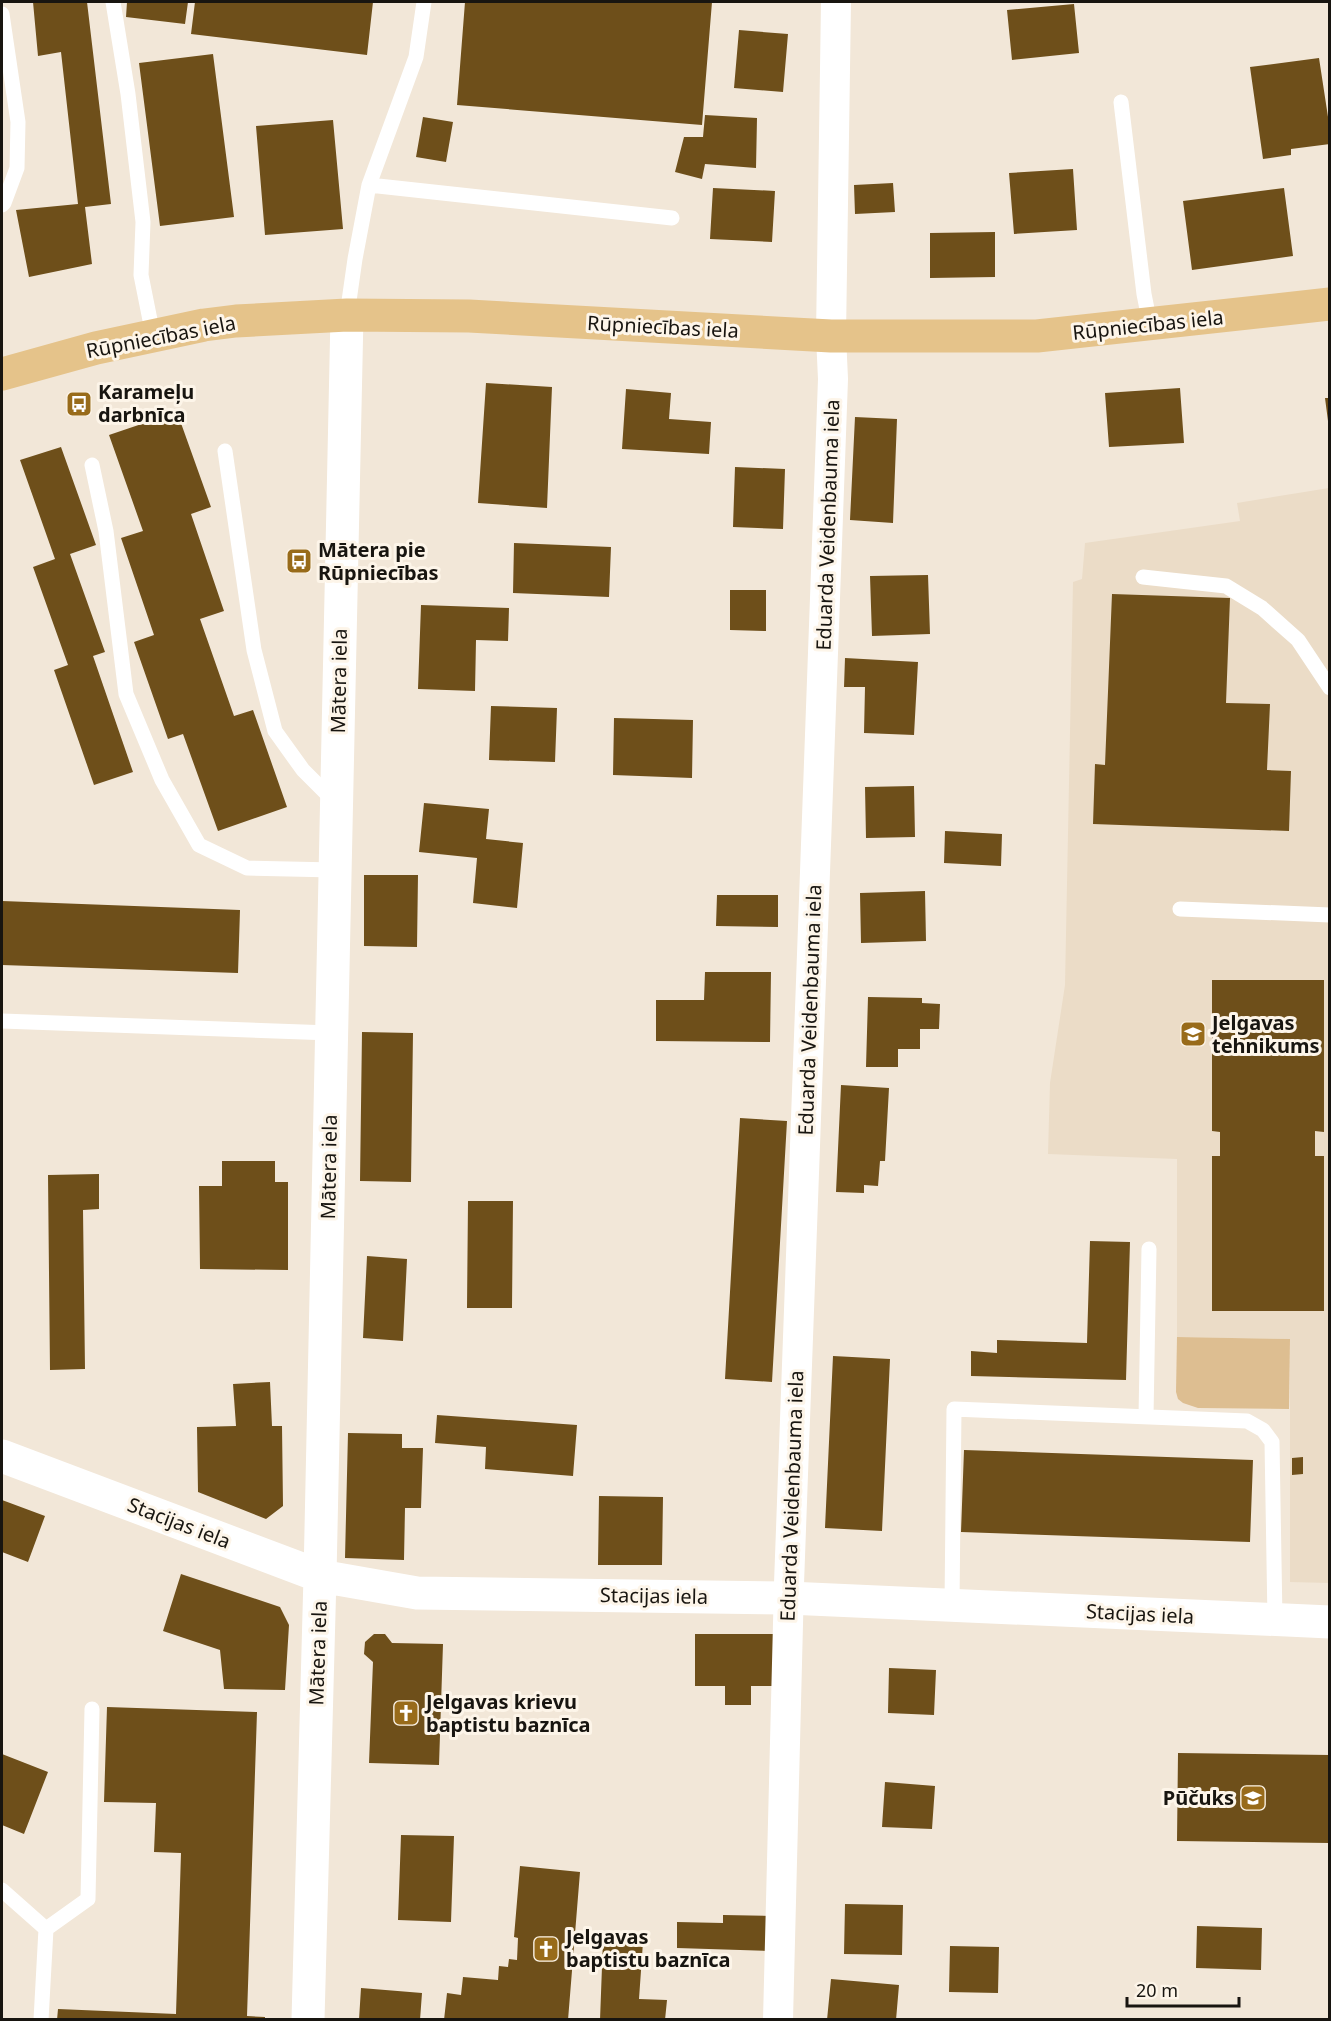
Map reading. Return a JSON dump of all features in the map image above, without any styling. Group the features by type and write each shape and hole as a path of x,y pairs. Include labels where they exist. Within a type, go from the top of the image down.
{"main road":[{"name":"Rūpniecības iela","path":"2,374 96,348 204,325 347,315 469,316 831,336 1037,336 1329,304"}],"street":[{"name":"Eduarda Veidenbauma iela","path":"778,2019 788,1598 833,379 831,336 836,2"},
{"name":"Mātera iela","path":"308,2019 320,1576 347,315"},
{"name":"Stacijas iela","path":"2,1456 320,1576 417,1593 788,1598 1329,1622"}],"lane":[{"path":"113,2 128,94 143,222 141,275 153,335"},
{"path":"347,315 354,259 369,184 416,57 424,2"},
{"path":"2,14 18,122 17,168 2,205"},
{"path":"1121,102 1150,324"},
{"path":"369,184 672,218"},
{"path":"225,451 254,650 275,731 303,770 336,803"},
{"path":"92,465 106,531 126,694 162,780 199,845 247,868 335,870"},
{"path":"1143,577 1226,586 1262,608 1298,640 1329,688"},
{"path":"1180,909 1329,915"},
{"path":"2,1021 332,1033"},
{"path":"1146,1417 1149,1249"},
{"path":"952,1605 954,1409 1246,1421 1263,1430 1272,1442 1275,1620"},
{"path":"46,1929 88,1899 92,1709"},
{"path":"2,1890 46,1929"},
{"path":"41,2019 46,1929"}],"shaded area":[{"name":"Jelgavas tehnikums","path":"1329,488 1329,1583 1290,1582 1290,1339 1177,1337 1177,1159 1048,1154 1050,1083 1065,985 1073,582 1082,579 1085,543 1240,521 1237,503"},
{"path":"1177,1337 1290,1339 1289,1409 1198,1408 1183,1403 1178,1399 1176,1392"}],"building":[{"path":"33,2 87,2 111,204 85,207 92,264 29,277 16,210 78,204 61,52 38,56"},
{"path":"127,2 188,2 185,24 126,17"},
{"path":"195,2 373,2 367,55 191,34"},
{"path":"465,2 712,2 702,125 457,105"},
{"path":"1074,4 1079,53 1012,60 1007,10"},
{"path":"739,30 788,34 783,92 734,88"},
{"path":"213,54 234,217 160,226 139,63"},
{"path":"1319,58 1330,144 1291,149 1291,155 1263,159 1250,67"},
{"path":"705,115 757,118 756,168 705,164 702,179 675,172 684,137 703,137"},
{"path":"423,117 453,122 446,162 416,157"},
{"path":"333,120 343,229 265,235 256,126"},
{"path":"1073,169 1077,230 1014,234 1009,173"},
{"path":"893,183 895,212 855,214 854,185"},
{"path":"713,188 775,191 772,242 710,239"},
{"path":"1284,188 1293,256 1192,270 1183,201"},
{"path":"995,232 995,277 930,278 930,233"},
{"path":"486,383 552,387 547,508 478,503"},
{"path":"1180,388 1184,443 1109,447 1105,393"},
{"path":"626,389 671,393 669,419 711,422 709,454 622,449"},
{"path":"1325,398 1330,398 1330,421 1328,421"},
{"path":"177,412 211,507 191,514 224,611 200,619 234,716 253,710 287,807 218,831 183,734 168,739 134,642 154,635 121,538 143,531 109,435"},
{"path":"855,417 897,419 893,523 850,520"},
{"path":"61,447 96,545 70,554 105,652 93,656 133,772 94,785 54,670 68,665 33,567 55,559 20,460"},
{"path":"735,467 785,469 783,529 733,527"},
{"path":"514,543 611,547 609,597 513,593"},
{"path":"928,575 930,634 872,636 870,576"},
{"path":"730,590 766,590 766,631 730,630"},
{"path":"1112,594 1230,598 1226,703 1270,704 1267,770 1291,771 1289,831 1093,824 1095,764 1105,765"},
{"path":"421,605 509,608 508,641 476,640 475,691 418,689"},
{"path":"845,658 918,662 914,735 864,733 865,687 844,687"},
{"path":"491,706 557,708 555,762 489,760"},
{"path":"614,718 693,720 692,778 613,775"},
{"path":"914,786 915,837 866,838 865,787"},
{"path":"424,803 489,809 486,839 523,843 517,908 473,903 477,858 419,852"},
{"path":"945,831 1002,834 1001,866 944,863"},
{"path":"364,875 418,875 417,947 364,946"},
{"path":"925,891 926,941 861,943 860,893"},
{"path":"717,895 778,895 778,927 716,926"},
{"path":"2,901 240,910 238,973 2,965"},
{"path":"705,972 771,972 770,1042 656,1041 656,1000 704,1000"},
{"path":"1212,980 1324,980 1324,1132 1315,1131 1315,1156 1324,1156 1324,1311 1212,1311 1212,1156 1220,1156 1220,1132 1212,1131"},
{"path":"868,997 922,998 922,1003 940,1004 939,1029 920,1029 920,1049 898,1049 898,1067 866,1067"},
{"path":"362,1032 413,1033 411,1182 360,1181"},
{"path":"841,1085 889,1088 885,1161 880,1161 878,1186 864,1185 864,1193 836,1192"},
{"path":"740,1118 787,1121 772,1382 725,1379"},
{"path":"222,1161 275,1161 275,1182 288,1182 288,1270 200,1269 199,1186 222,1186"},
{"path":"99,1174 99,1209 83,1210 85,1369 50,1370 48,1175"},
{"path":"468,1201 513,1201 512,1308 467,1308"},
{"path":"1090,1241 1130,1242 1126,1380 971,1376 971,1351 997,1353 997,1340 1087,1343"},
{"path":"367,1256 407,1259 403,1341 363,1338"},
{"path":"833,1356 890,1359 882,1531 825,1528"},
{"path":"270,1382 272,1426 282,1426 283,1506 266,1519 198,1492 197,1427 236,1426 233,1384"},
{"path":"437,1415 577,1425 573,1476 485,1469 486,1447 435,1443"},
{"path":"348,1433 402,1434 402,1448 423,1448 421,1508 405,1508 404,1560 345,1558"},
{"path":"964,1450 1253,1460 1250,1542 961,1532"},
{"path":"1303,1457 1303,1474 1292,1475 1292,1458"},
{"path":"599,1496 663,1497 662,1565 598,1565"},
{"path":"2,1500 45,1516 28,1562 2,1552"},
{"path":"181,1574 280,1607 289,1625 285,1690 224,1689 220,1650 163,1631"},
{"name":"Jelgavas krievu baptistu baznīca","path":"374,1634 385,1634 392,1643 443,1644 439,1765 369,1763 373,1662 364,1654 365,1642"},
{"path":"695,1634 777,1634 777,1686 751,1686 751,1705 725,1705 725,1686 695,1686"},
{"path":"889,1668 936,1670 934,1715 888,1713"},
{"path":"107,1707 257,1712 247,2016 265,2017 265,2020 57,2020 58,2009 176,2014 181,1853 154,1852 156,1803 104,1802"},
{"name":"Pūčuks","path":"1178,1753 1330,1755 1330,1843 1177,1841"},
{"path":"2,1754 48,1772 24,1834 2,1825"},
{"path":"885,1782 935,1786 932,1829 882,1827"},
{"path":"401,1835 454,1836 451,1922 398,1920"},
{"name":"Jelgavas baptistu baznīca","path":"520,1866 580,1872 568,2020 444,2020 447,1993 461,1995 463,1977 498,1980 499,1966 508,1967 509,1959 517,1960 518,1938 514,1937"},
{"path":"845,1904 903,1905 902,1955 844,1954"},
{"path":"723,1915 773,1916 772,1951 677,1948 677,1922 723,1923"},
{"path":"1197,1926 1262,1928 1261,1970 1196,1968"},
{"path":"603,1940 643,1942 639,1999 667,2000 665,2020 600,2020"},
{"path":"950,1946 999,1947 998,1993 949,1992"},
{"path":"831,1979 899,1985 896,2020 827,2020"},
{"path":"361,1988 422,1993 420,2020 359,2020"}],"place":[{"name":"Karameļu darbnīca","path":"79,404"},
{"name":"Mātera pie Rūpniecības","path":"299,561"},
{"name":"Jelgavas tehnikums","path":"1193,1034"},
{"name":"Jelgavas krievu baptistu baznīca","path":"406,1713"},
{"name":"Pūčuks","path":"1253,1798"},
{"name":"Jelgavas baptistu baznīca","path":"546,1949"}]}
